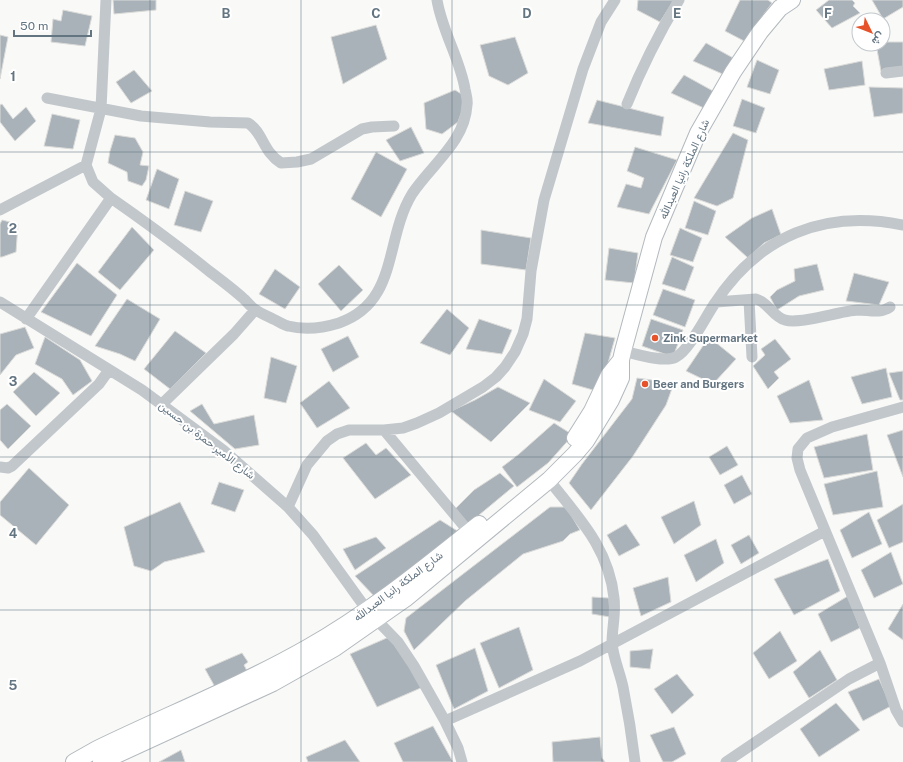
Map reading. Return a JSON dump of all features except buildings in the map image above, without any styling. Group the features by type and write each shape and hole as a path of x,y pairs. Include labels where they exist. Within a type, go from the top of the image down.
{"main road":[{"name":"شارع الملكة رانيا العبدالله","path":"74,762 97,749 255,675 405,599 549,480 586,441 611,400 621,378 622,355 654,237 698,133 733,72 760,32 780,8 792,0"},
{"name":"شارع الملكة رانيا العبدالله","path":"108,760 273,683 335,648 469,532 542,472 566,448 580,431 592,411 609,375 622,355"}],"street":[{"path":"106,0 101,109 86,165 93,182 111,198 188,254 245,300 255,310 287,326 301,328 317,328 349,319 371,303 379,291 386,274 399,221 412,195 424,178 450,148 459,134 465,120 468,104 463,79 442,21 438,0"},
{"path":"288,507 308,465 327,441 337,434 349,430 384,430 403,428 439,413 483,387 496,377 515,352 523,334 527,319 531,271 544,200 583,69 601,22 615,0"},
{"path":"627,104 641,68 678,0"},
{"path":"886,73 903,71"},
{"path":"47,98 141,116 248,123 257,131 270,155 281,163 297,162 311,158 362,129 394,126"},
{"path":"0,210 86,165"},
{"path":"26,319 111,198"},
{"path":"622,355 662,359 675,358 681,354 716,302 749,262 769,246 788,236 821,225 862,220 903,225"},
{"path":"749,300 752,357"},
{"path":"716,302 759,300 781,318 794,322 842,312 859,310 886,310 890,307"},
{"name":"شارع الأمير حمزة بن حسين","path":"0,302 142,390 223,450 288,507 313,535 372,615 398,642 414,666 445,721 458,748 462,762"},
{"path":"162,405 234,334 255,310"},
{"path":"0,467 8,468 12,466 95,389 109,370"},
{"path":"903,407 832,427 807,438 798,449 797,458 800,470 880,664 896,710 903,722"},
{"path":"384,430 469,532"},
{"path":"549,480 592,535 600,548 607,568 614,597 612,643 623,687 635,762"},
{"path":"445,721 580,661 825,531"},
{"path":"726,762 849,679 880,664"}],"place":[{"name":"Zink Supermarket","path":"655,338"},
{"name":"Beer and Burgers","path":"645,384"}]}
